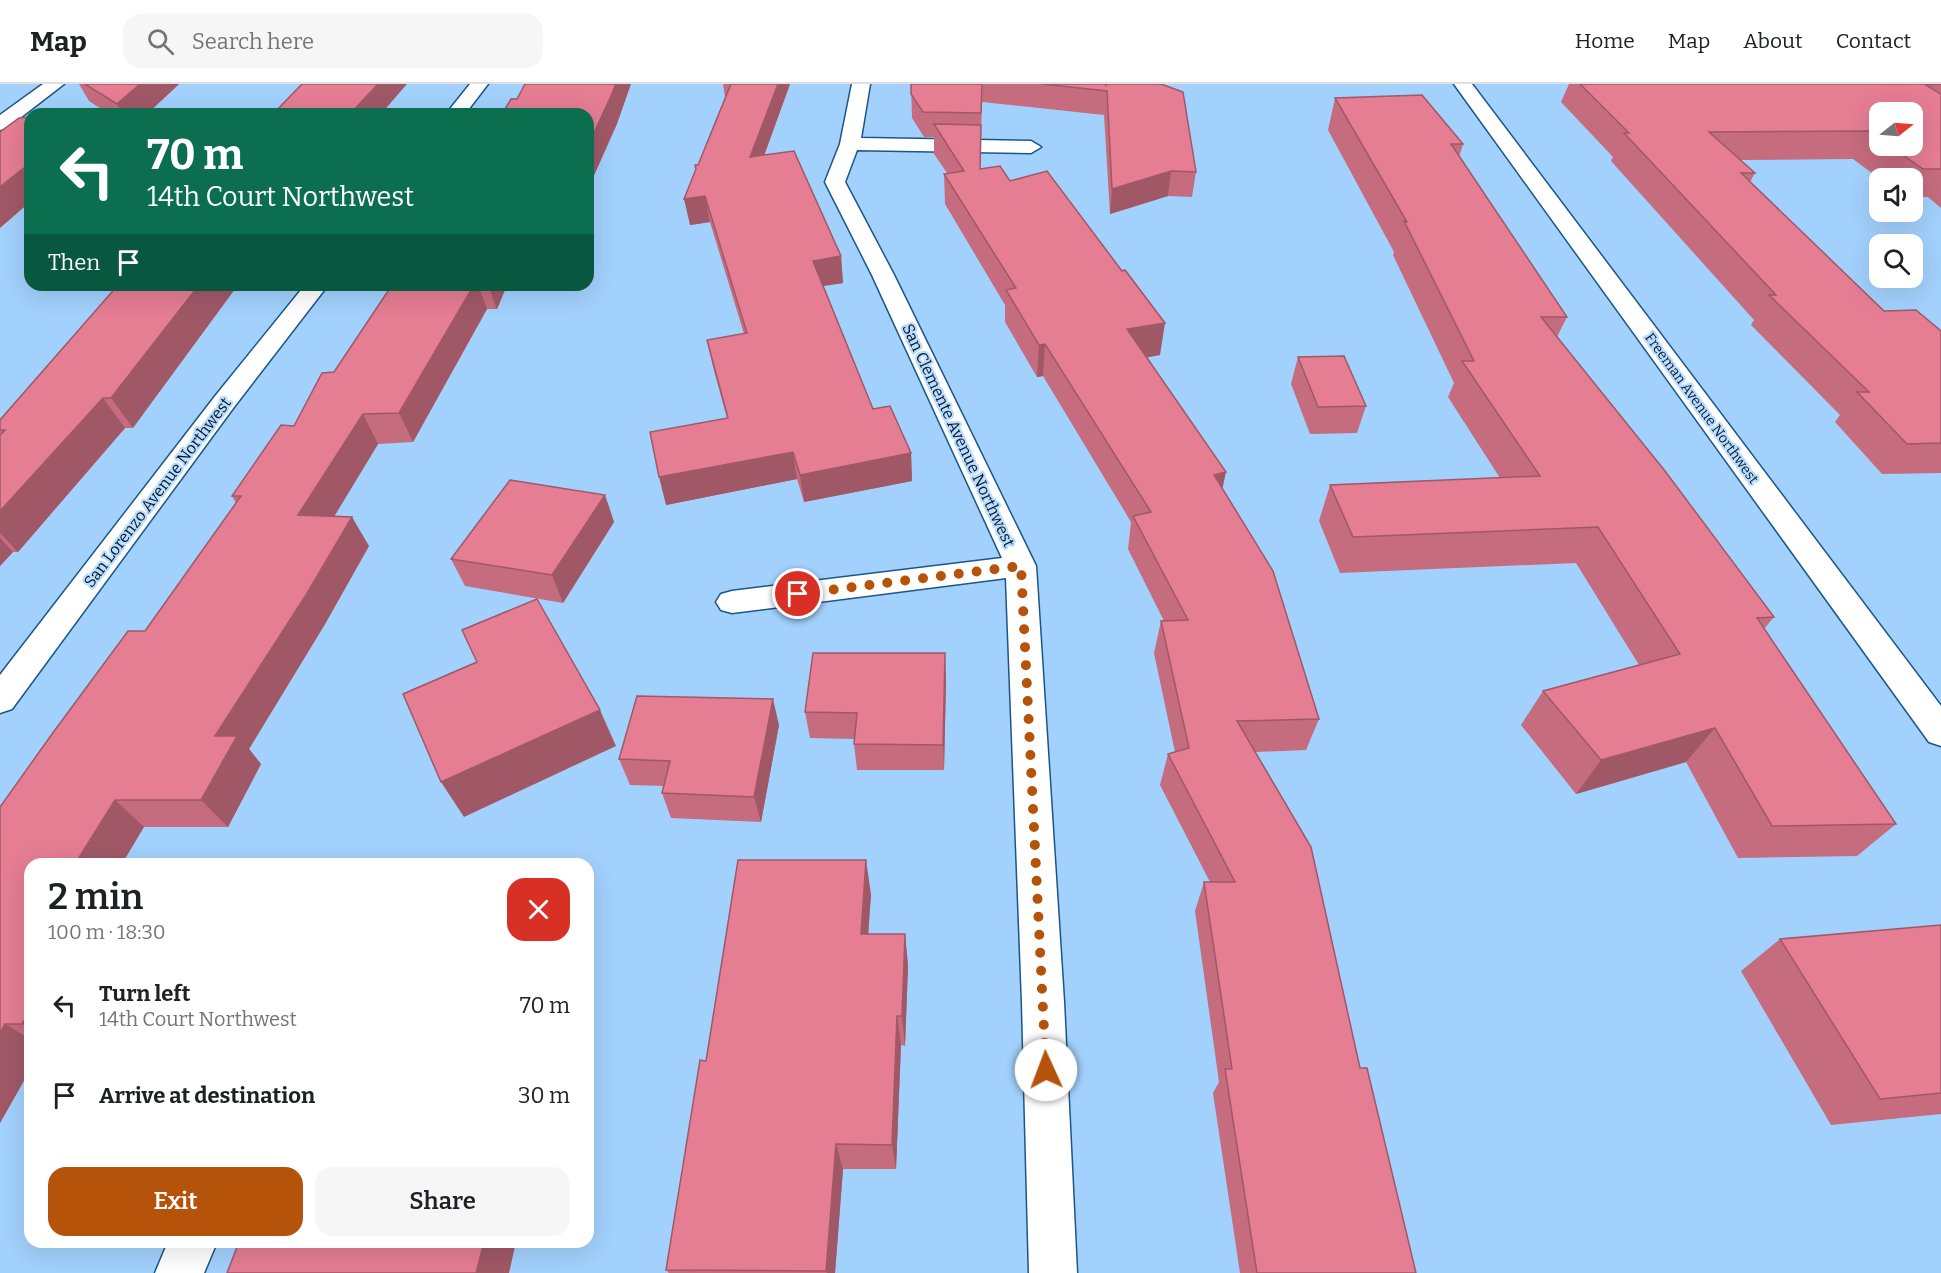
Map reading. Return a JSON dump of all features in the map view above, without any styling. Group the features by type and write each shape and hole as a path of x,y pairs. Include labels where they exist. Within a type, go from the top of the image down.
{"street":[{"path":"0,124 55,84"},
{"path":"460,108 479,84"},
{"name":"San Clemente Avenue Northwest","path":"861,84 850,144 835,182 883,275 1021,566 1043,1002 1053,1273"},
{"name":"Freeman Avenue Northwest","path":"1463,84 1941,732"},
{"path":"850,144 1031,147"},
{"name":"San Lorenzo Avenue Northwest","path":"0,700 225,401 312,291"},
{"path":"732,602 1021,566"},
{"path":"179,1273 190,1248"}],"building":[{"path":"85,84 140,84 117,104"},
{"path":"302,84 378,84 356,108 279,108"},
{"path":"525,84 616,84 594,133 594,108 506,108 511,99 517,99"},
{"path":"731,84 778,84 750,157 794,151 841,256 813,261 873,409 890,406 911,453 800,475 793,452 659,477 650,432 728,418 707,340 747,333 705,196 684,199 696,169 695,165 698,165"},
{"path":"911,84 982,84 981,113 923,112 911,94"},
{"path":"1042,84 1105,84 1106,86 1106,84 1161,84 1183,92 1196,172 1171,171 1112,189 1107,91"},
{"path":"1580,84 1941,84 1926,85 1941,94 1941,169 1923,169 1904,156 1923,156 1923,102 1869,102 1869,131 1709,132 1755,173 1741,173 1884,311 1916,310 1941,331 1941,443 1907,444 1857,392 1869,392 1769,295 1776,295 1624,133 1629,133"},
{"path":"1422,95 1463,144 1451,144 1567,317 1541,317 1665,471 1774,617 1757,618 1896,824 1772,826 1715,728 1601,760 1543,691 1680,654 1598,527 1353,537 1330,485 1540,476 1462,361 1474,361 1404,221 1407,222 1335,98"},
{"path":"19,118 24,118 24,168 0,187 0,132"},
{"path":"934,124 981,125 980,169 1000,166 1010,181 1047,171 1122,271 1125,270 1165,323 1127,329 1226,472 1214,475 1273,571 1319,719 1237,721 1311,847 1360,1068 1367,1068 1416,1273 1257,1273 1225,1069 1232,1069 1204,882 1235,882 1168,754 1189,748 1161,621 1188,620 1133,516 1151,512 1045,344 1039,345 1006,290 1016,288 944,174 964,171"},
{"path":"113,291 194,291 111,398 103,398 0,511 0,435 5,430 0,430 0,420"},
{"path":"388,291 470,291 399,413 363,414 298,515 352,517 306,595 215,736 237,736 201,800 115,800 79,858 24,858 24,1020 22,1024 5,1024 0,1033 0,807 128,631 145,631 241,496 232,496 281,425 294,426 322,373 334,372"},
{"path":"1344,356 1366,406 1318,407 1298,357"},
{"path":"510,480 605,495 552,575 451,559"},
{"path":"537,599 600,710 441,782 403,694 477,662 462,630"},
{"path":"813,653 945,653 943,745 854,744 857,713 805,712"},
{"path":"637,696 773,699 754,797 662,793 670,761 619,759"},
{"path":"738,860 866,860 861,934 905,934 902,1016 897,1016 892,1145 836,1144 826,1271 666,1270 700,1060 706,1061"},
{"path":"1941,925 1941,1093 1880,1099 1780,939"},
{"path":"237,1248 482,1248 476,1273 227,1273"}],"route":[{"path":"798,594 1021,566 1046,1070"}]}
